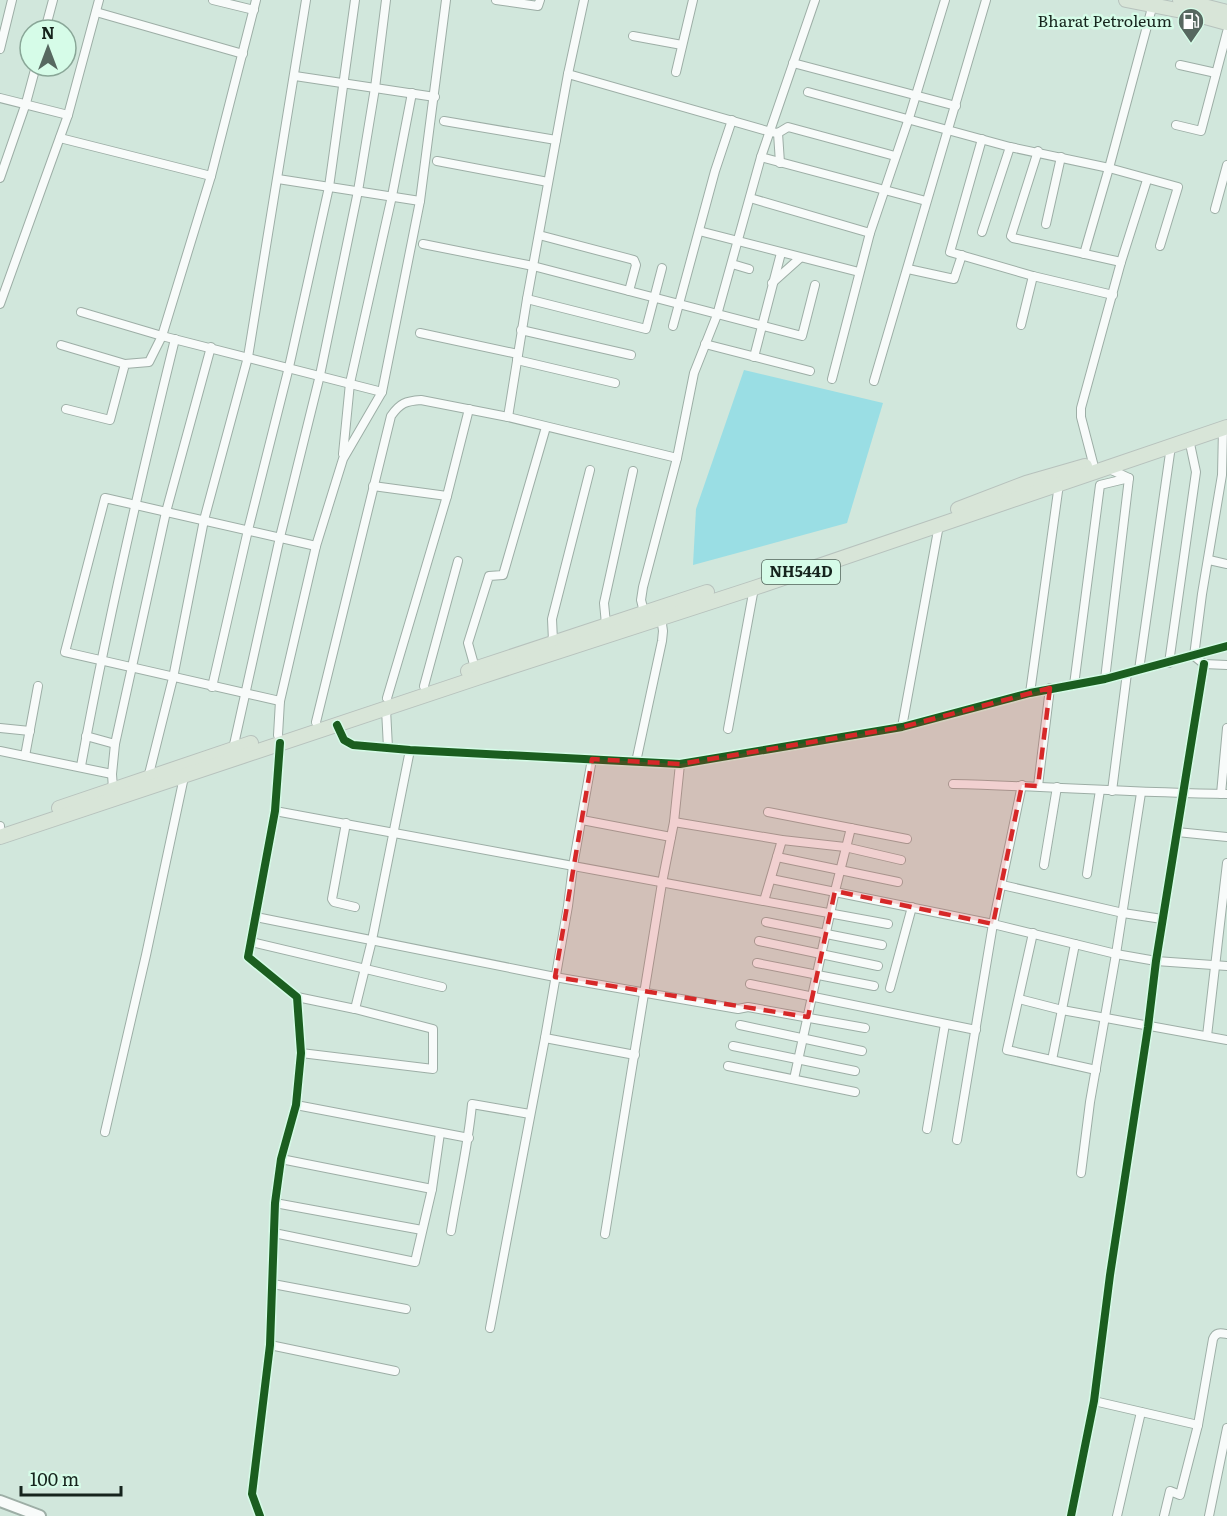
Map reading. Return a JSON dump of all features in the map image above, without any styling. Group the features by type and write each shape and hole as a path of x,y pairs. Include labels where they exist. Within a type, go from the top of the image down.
{"highway":[{"path":"1126,0 1154,2 1227,23"},
{"path":"1180,0 1227,12"},
{"name":"NH544D","path":"0,837 184,777 316,722 387,704 754,588 1059,484 1099,466 1226,425"},
{"name":"NH544D","path":"0,827 233,749 337,725 423,686 475,668 940,516 1026,483 1099,466 1172,445 1226,425"}],"street":[{"path":"0,49 12,0"},
{"path":"48,18 53,0"},
{"path":"0,304 68,115 99,0"},
{"path":"213,0 254,10"},
{"path":"61,345 125,364 149,362 162,336 212,176 256,0"},
{"path":"148,778 173,678 204,520 248,357 306,0"},
{"path":"212,687 289,367 329,187 355,0"},
{"path":"233,749 280,537 320,375 358,191 375,88 386,0"},
{"path":"343,459 382,392 420,201 446,0"},
{"path":"496,0 538,6 540,0"},
{"path":"508,417 526,299 584,0"},
{"path":"676,72 693,0"},
{"path":"644,612 641,600 643,587 677,458 694,373 717,315 761,157 775,132 794,63 815,0"},
{"path":"832,379 870,233 909,118 945,0"},
{"path":"874,381 986,0"},
{"path":"1084,254 1154,2"},
{"path":"96,12 243,54"},
{"path":"1176,125 1201,131 1227,32"},
{"path":"633,36 682,45"},
{"path":"794,63 956,106"},
{"path":"1180,65 1216,74"},
{"path":"568,74 775,132 788,127 895,156"},
{"path":"294,76 435,97"},
{"path":"0,178 33,78"},
{"path":"808,92 1010,147 1109,168 1178,187 1160,246"},
{"path":"301,1053 433,1069 433,1029 297,997 248,957 275,811 280,701 316,546 343,459 350,383 392,196 412,93"},
{"path":"0,98 68,115"},
{"path":"672,326 732,120"},
{"path":"444,121 556,140"},
{"path":"775,132 780,163"},
{"path":"60,138 212,176"},
{"path":"982,139 950,252 1033,276 1113,295"},
{"path":"982,232 1010,147"},
{"path":"1038,152 1011,236 1121,262"},
{"path":"761,157 926,201"},
{"path":"1046,224 1061,157"},
{"path":"437,161 548,182"},
{"path":"1215,209 1227,165"},
{"path":"278,179 420,201"},
{"path":"1129,478 1099,466 1081,417 1081,408 1121,262 1148,180"},
{"path":"750,198 870,233"},
{"path":"699,231 859,272"},
{"path":"539,235 634,260 636,265 629,291"},
{"path":"423,244 533,266 802,336 816,285"},
{"path":"754,357 781,253"},
{"path":"908,269 954,279 962,255"},
{"path":"772,284 800,258"},
{"path":"732,264 749,269"},
{"path":"526,299 646,329 662,268"},
{"path":"1021,325 1033,276"},
{"path":"81,312 162,336 382,392"},
{"path":"522,330 631,355"},
{"path":"420,333 615,383"},
{"path":"81,766 100,660 134,505 175,339"},
{"path":"705,344 810,370"},
{"path":"113,789 115,744 166,512 210,347"},
{"path":"66,409 110,420 125,364"},
{"path":"316,722 391,416 398,405 407,400 422,400 508,417 677,458"},
{"path":"388,748 387,704 447,496 469,409"},
{"path":"1194,656 1222,476 1226,425"},
{"path":"475,668 468,643 489,576 503,575 546,427"},
{"path":"1169,663 1196,472 1190,439"},
{"path":"1139,670 1172,445"},
{"path":"553,642 552,620 590,470"},
{"path":"606,624 604,603 633,471"},
{"path":"1105,679 1129,478"},
{"path":"1074,685 1100,485 1129,478"},
{"path":"1030,693 1059,484"},
{"path":"373,486 447,496"},
{"path":"280,701 65,652 105,498 316,546"},
{"path":"902,727 939,525"},
{"path":"1209,560 1227,564"},
{"path":"423,686 458,561"},
{"path":"728,729 754,588"},
{"path":"636,762 662,641 661,617"},
{"path":"337,725 344,741 348,744 410,750 680,764 902,727 1050,688 1105,679 1227,646"},
{"path":"1194,656 1204,664 1227,665"},
{"path":"1071,1516 1094,1401 1162,920 1204,664"},
{"path":"1112,791 1127,673"},
{"path":"25,756 38,686"},
{"path":"1038,786 1050,688"},
{"path":"0,728 30,731"},
{"path":"953,784 1022,785 1141,793 1224,794 1227,728"},
{"path":"86,736 115,744"},
{"path":"355,1009 366,970 410,750"},
{"path":"0,752 81,766 112,774"},
{"path":"490,1328 545,1038 592,759"},
{"path":"605,1234 662,882 674,822 680,764"},
{"path":"105,1132 184,777"},
{"path":"957,1140 993,924 1022,785"},
{"path":"1044,865 1057,787"},
{"path":"1087,874 1100,790"},
{"path":"1081,1173 1141,793"},
{"path":"275,811 888,924"},
{"path":"768,812 907,839"},
{"path":"582,820 671,837"},
{"path":"674,822 782,840 845,847 902,861"},
{"path":"346,824 332,898 334,902 355,907"},
{"path":"794,1079 850,828"},
{"path":"1177,832 1227,837"},
{"path":"764,901 782,840"},
{"path":"777,857 898,882"},
{"path":"1208,1036 1227,863"},
{"path":"771,879 993,924 1116,954 1156,961 1227,966"},
{"path":"1002,885 1162,920"},
{"path":"890,988 912,907"},
{"path":"256,917 555,977 738,1009 748,1007 865,1028"},
{"path":"766,922 882,945"},
{"path":"1033,933 1007,1050 1096,1070"},
{"path":"759,941 878,966"},
{"path":"251,942 442,987"},
{"path":"1052,1060 1076,944"},
{"path":"757,963 874,986"},
{"path":"750,984 976,1030"},
{"path":"260,1516 252,1494 270,1345 275,1203 280,1159 296,1105 301,1053 297,997"},
{"path":"1019,999 1148,1027 1227,1040"},
{"path":"927,1129 945,1024"},
{"path":"740,1025 862,1051"},
{"path":"545,1038 635,1054"},
{"path":"734,1046 855,1071"},
{"path":"728,1066 855,1092"},
{"path":"451,1231 469,1138 472,1104 530,1114"},
{"path":"296,1105 469,1138"},
{"path":"274,1233 415,1262 432,1189 441,1132"},
{"path":"280,1159 432,1189"},
{"path":"275,1203 422,1230"},
{"path":"273,1284 406,1310"},
{"path":"1164,1516 1170,1491 1180,1495 1198,1425 1213,1339 1220,1333 1227,1334"},
{"path":"270,1345 395,1371"},
{"path":"1094,1401 1198,1425"},
{"path":"1117,1516 1141,1412"},
{"path":"1209,1516 1227,1428"},
{"path":"0,1501 39,1516"}],"highlighted area":[{"path":"1050,688 1038,786 1022,785 993,924 835,891 808,1017 555,977 592,759 680,764 902,727"}],"water":[{"path":"744,370 883,403 847,523 693,565 696,509"}],"cycle path":[{"path":"337,725 344,740 353,745 680,764 902,727 1030,693 1105,679 1227,646"},
{"path":"1071,1516 1094,1401 1156,961 1204,664"},
{"path":"260,1516 252,1494 270,1345 275,1203 281,1159 296,1105 301,1053 297,997 248,957 275,811 280,743"}],"place":[{"name":"Bharat Petroleum","path":"1191,44"}]}
